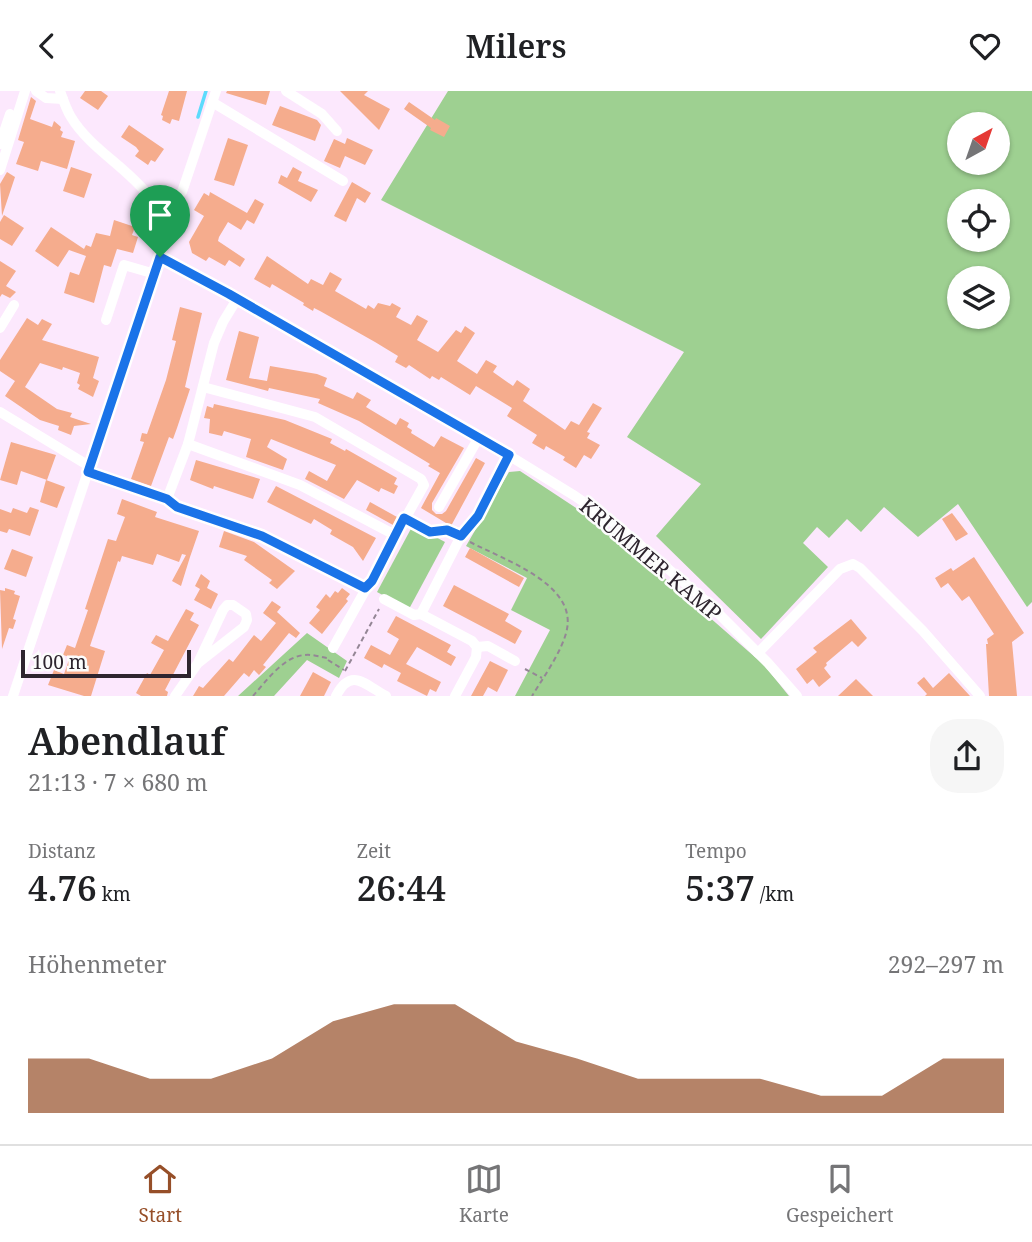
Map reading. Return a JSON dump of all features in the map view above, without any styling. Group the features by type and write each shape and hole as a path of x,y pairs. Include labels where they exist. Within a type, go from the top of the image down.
{"street":[{"path":"0,144 18,91"},
{"path":"0,170 25,91"},
{"path":"13,696 165,241 165,227 159,210 143,189 82,131 70,116 62,95 46,98 36,91"},
{"path":"286,91 321,114 337,131"},
{"path":"159,210 182,192 214,96 342,181"},
{"name":"KRUMMER KAMP","path":"160,257 479,437 618,526 707,602 797,696"},
{"path":"106,320 124,265 155,274"},
{"path":"167,499 188,445 218,332 237,299"},
{"path":"0,328 14,305"},
{"path":"203,387 315,417 417,475 424,485 333,648"},
{"path":"0,412 88,469 167,499 177,507 262,536 365,588"},
{"path":"439,507 479,437"},
{"path":"188,445 300,485 395,535"},
{"path":"421,614 461,536 478,516 509,455"},
{"path":"758,653 840,569 853,564 923,631 980,696"},
{"path":"384,600 414,615 421,614 472,641 477,647 476,657 455,696"},
{"path":"175,696 198,663 227,605 233,605 246,614 244,627 198,663"},
{"path":"477,647 488,646 515,661"},
{"path":"336,696 346,675 386,696"}],"path":[{"path":"404,518 430,532 447,530 461,536 546,582 563,601 568,628 563,642 532,696"},
{"path":"253,696 281,667 293,658 303,655 326,659 346,675 384,600"},
{"path":"515,661 543,678"}],"green space":[{"path":"448,91 1032,91 1032,602 1027,607 958,504 918,537 884,507 861,532 847,519 829,538 817,527 803,543 828,567 761,639 656,536 701,484 627,437 684,352 381,200"},
{"path":"520,471 611,531 764,665 789,696 515,696 550,630 511,610 527,578 466,546 509,472"},
{"path":"413,525 445,542 409,609 377,592"},
{"path":"307,633 347,661 339,678 307,660 274,696 238,696"}],"building":[{"path":"85,91 101,91 108,96 98,110 80,98"},
{"path":"169,91 187,91 179,121 172,119 170,124 162,120 161,115"},
{"path":"270,91 266,105 226,93"},
{"path":"340,91 368,91 364,95 390,109 379,130"},
{"path":"31,97 36,101 30,119 52,127 54,121 61,127 61,137 75,141 67,169 41,161 38,171 16,164 24,142 18,140"},
{"path":"409,102 435,120 436,118 450,126 444,137 430,130 431,128 404,109"},
{"path":"280,106 317,120 321,125 315,141 272,125"},
{"path":"129,125 164,149 155,162 151,160 148,165 135,156 139,151 121,137"},
{"path":"228,138 248,145 234,186 214,180"},
{"path":"347,138 373,150 365,165 345,156 340,168 324,161 334,139 345,144"},
{"path":"71,167 92,174 84,198 63,191"},
{"path":"293,167 302,172 298,181 318,190 311,202 278,183 281,175 287,178"},
{"path":"7,172 15,177 2,216 0,184"},
{"path":"352,182 371,193 365,203 357,198 346,222 334,216"},
{"path":"210,192 247,213 255,199 264,204 254,224 247,220 241,230 228,222 219,237 218,241 245,259 240,267 229,260 225,266 209,257 206,261 192,253 189,242 204,216 194,210 204,193 209,196"},
{"path":"4,215 24,228 12,246 0,239 0,222"},
{"path":"114,220 135,227 132,235 138,237 133,253 117,249 111,267 104,265 94,303 64,293 70,272 79,275 86,256 69,250 58,267 35,251 51,227 84,249 86,245 91,247 96,233 110,236"},
{"path":"267,256 308,284 311,279 323,285 330,272 342,279 335,291 366,309 368,305 374,309 378,303 390,306 392,303 401,308 396,317 411,325 417,315 428,321 417,340 438,352 456,330 461,333 465,326 475,333 457,361 477,374 486,360 497,366 493,372 513,386 517,380 530,389 523,401 565,430 571,421 579,425 593,403 602,408 587,432 590,433 587,438 600,445 591,459 584,455 576,468 563,460 565,457 546,446 544,450 532,443 537,435 507,416 512,408 476,386 470,395 441,377 439,380 432,376 430,379 409,365 406,368 395,362 398,356 375,342 314,308 313,311 272,284 270,288 254,279"},
{"path":"0,261 16,271 6,286 16,292 10,298 2,294 0,297"},
{"path":"180,307 202,313 185,387 190,389 173,439 169,437 151,486 131,479 144,442 140,441 142,433 147,434 166,380 176,341 172,340"},
{"path":"27,318 38,325 42,319 52,324 42,340 99,357 93,378 99,381 93,397 78,389 80,373 40,363 25,387 57,409 72,413 70,417 91,424 74,426 71,435 58,430 59,426 40,420 5,396 15,381 0,371 0,360"},
{"path":"239,331 259,337 249,378 267,381 270,366 317,374 327,378 324,386 353,399 357,392 371,400 366,407 396,425 400,418 409,423 407,427 412,430 411,433 434,447 441,436 464,448 432,503 432,510 436,514 446,511 476,458 485,463 451,526 421,508 440,473 428,466 430,464 359,421 318,403 320,399 269,388 268,391 226,380"},
{"path":"214,404 285,420 332,439 330,443 397,478 394,484 398,486 394,494 381,488 379,492 357,480 344,499 305,479 309,471 327,481 336,465 271,439 267,447 287,459 283,470 246,457 251,439 224,431 222,436 209,433 210,419 204,418 207,406 213,408"},
{"path":"11,442 56,455 47,480 21,471 17,485 0,480"},
{"path":"196,460 260,479 253,499 190,480"},
{"path":"46,480 65,487 57,508 40,502"},
{"path":"276,486 376,538 363,561 353,547 330,534 332,530 314,519 311,524 267,502"},
{"path":"122,499 157,512 155,517 199,531 181,586 172,581 186,555 182,554 179,562 157,554 153,565 122,556 120,562 118,561 90,646 105,651 91,696 84,696 48,685 54,670 64,674 70,657 63,655 67,645 75,648 108,539 116,541 125,517 117,514"},
{"path":"370,502 397,517 393,525 366,510"},
{"path":"30,507 39,510 30,536 9,529 7,533 0,531 0,509 11,513 13,508 27,513"},
{"path":"952,513 968,534 956,541 942,519"},
{"path":"224,531 254,542 295,571 277,589 269,583 272,580 244,560 247,556 219,547"},
{"path":"470,548 524,578 519,587 465,557"},
{"path":"12,549 33,557 26,577 4,569"},
{"path":"974,557 1024,633 1012,642 1017,696 989,696 986,644 987,639 994,634 969,596 962,601 948,583 941,588 935,578 951,568 953,571"},
{"path":"201,574 210,581 207,588 218,594 211,609 194,600 200,589 195,586"},
{"path":"454,585 509,614 505,621 522,631 515,644 443,606"},
{"path":"5,588 20,596 13,629 9,628 2,649 0,590 5,591"},
{"path":"342,588 350,594 346,599 348,601 322,634 309,623 320,610 316,607 326,594 330,598 335,591 338,593"},
{"path":"272,601 281,607 277,612 300,633 296,638 289,633 263,665 266,667 259,675 254,670 249,677 244,673 224,696 193,696 199,686 203,688 229,659 233,662 254,635 261,641 276,623 263,613"},
{"path":"186,609 194,613 190,620 199,625 165,690 168,692 167,696 141,696 136,693 164,650 151,643 156,635 168,641"},
{"path":"396,616 451,645 447,652 456,657 451,666 417,647 406,664 441,682 436,692 430,689 427,696 397,681 401,673 384,664 382,668 364,658 371,645 390,655 399,639 387,632"},
{"path":"851,619 867,638 858,647 852,641 826,663 824,668 831,677 819,687 813,679 807,684 796,669 817,652 813,648"},
{"path":"490,661 508,670 497,692 488,687 483,696 471,696"},
{"path":"313,672 331,682 324,696 300,696"},
{"path":"949,673 970,696 925,696 927,694 917,683 924,677 933,688"},
{"path":"856,679 873,696 838,696"}],"waterway":[{"path":"198,117 206,91"}],"route":[{"path":"160,257 509,455 478,516 461,536 447,530 430,532 404,518 372,581 365,588 262,536 177,507 167,499 88,472 160,257"}]}
